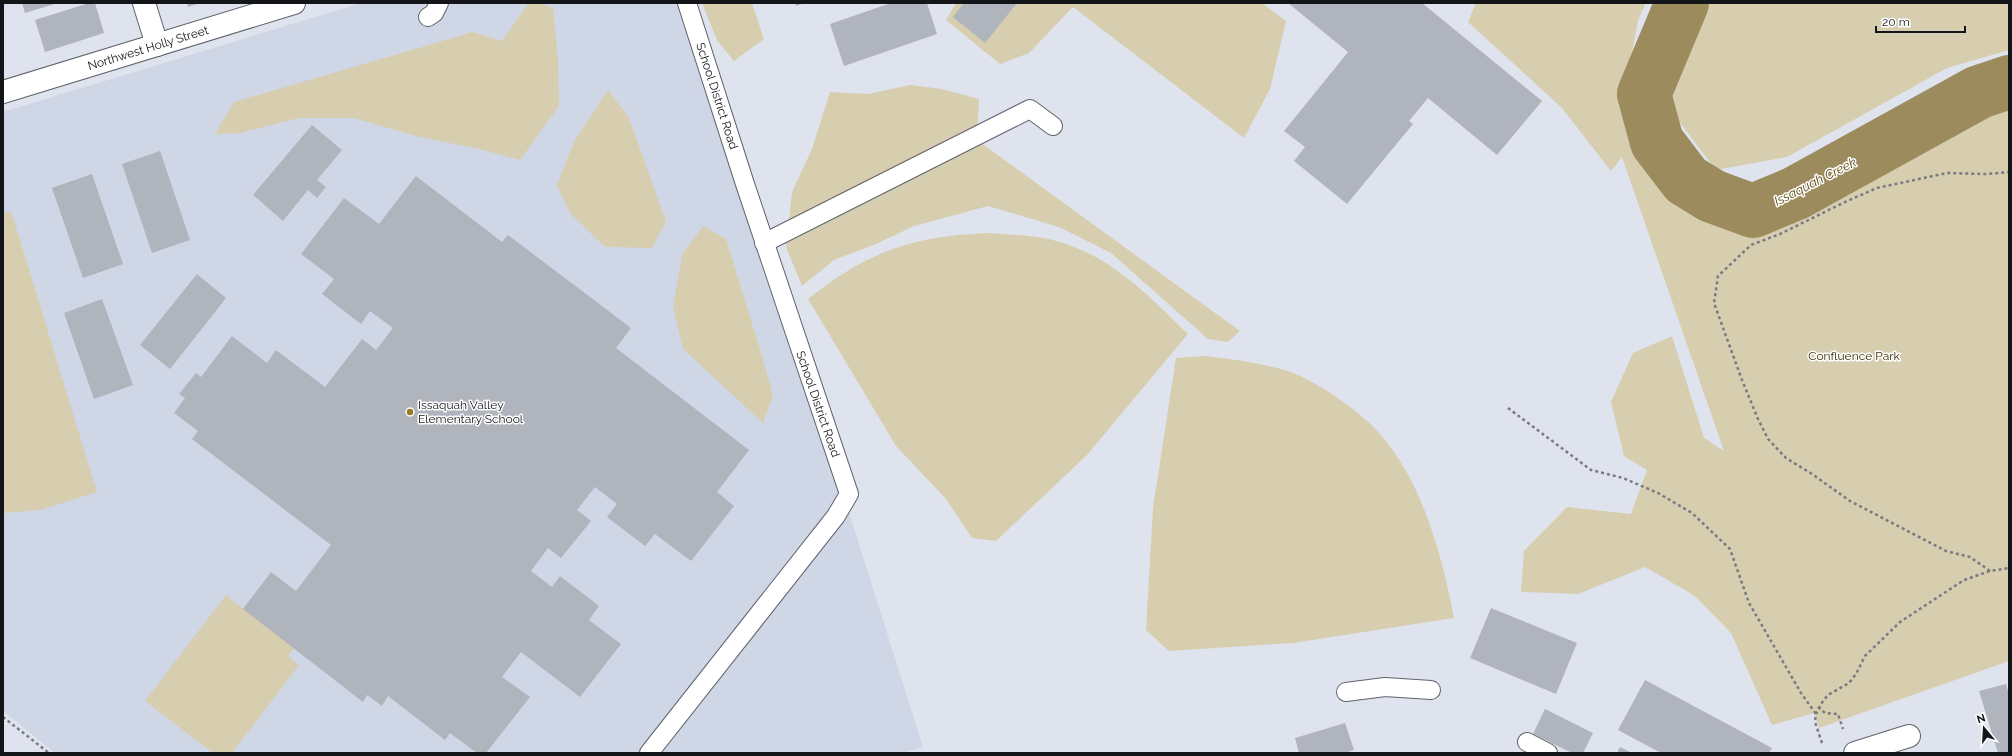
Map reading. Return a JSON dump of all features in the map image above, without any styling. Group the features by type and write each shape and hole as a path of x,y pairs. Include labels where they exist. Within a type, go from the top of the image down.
{"street":[{"path":"144,3 157,45"},
{"name":"Northwest Holly Street","path":"3,92 294,3"},
{"path":"1855,753 1909,736"}],"lane":[{"path":"428,17 434,13 439,3"},
{"name":"School District Road","path":"649,753 836,516 848,494 764,243 687,3"},
{"path":"764,243 1030,109 1053,126"},
{"path":"1346,692 1385,687 1431,690"},
{"path":"1527,742 1548,753"}],"path":[{"path":"1990,571 1970,557 1946,551 1850,501 1812,474 1786,458 1768,439 1758,418 1742,380 1714,303 1718,276 1751,245 1780,234 1845,202 1877,188 1914,179 1947,173 1984,174 2009,172"},
{"path":"1508,408 1591,470 1623,478 1658,493 1692,513 1730,549 1749,603 1801,693 1816,714"},
{"path":"1822,743 1815,722 1818,707 1828,695 1849,683 1856,674 1865,656 1900,622 1964,580 1990,571 2009,568"},
{"path":"1818,707 1825,713 1838,714 1844,733"},
{"path":"3,717 48,753"}],"shaded area":[{"name":"Issaquah Valley Elementary School","path":"361,3 686,3 717,94 923,747 902,753 55,753 3,711 3,112"}],"green space":[{"path":"529,3 539,3 553,8 558,60 559,106 520,160 479,149 416,136 354,118 298,118 240,133 215,134 234,102 473,32 502,41"},
{"path":"702,3 752,3 764,39 734,61 717,40"},
{"path":"956,3 1262,3 1286,21 1270,89 1244,138 1073,7 1029,53 1000,64 946,20"},
{"name":"Confluence Park","path":"1476,3 1646,3 1638,20 1625,91 1661,180 1709,213 1770,226 1922,141 2009,105 2009,661 1819,728 1814,713 1772,725 1731,633 1695,596 1645,567 1578,594 1521,592 1524,551 1567,507 1631,514 1647,470 1624,456 1611,402 1633,353 1672,336 1704,438 1724,451 1622,157 1611,171 1562,108 1468,22"},
{"path":"1709,3 2009,3 2009,50 1947,68 1787,157 1716,170 1668,107 1692,39"},
{"path":"910,85 942,89 979,99 977,140 1240,331 1228,342 1208,339 1111,253 1059,227 988,206 914,226 876,244 834,260 802,286 786,247 792,192 812,149 830,92 868,94"},
{"path":"608,90 629,118 666,222 652,248 605,247 570,213 557,185 574,142"},
{"path":"11,211 97,492 40,510 3,513 3,214"},
{"path":"703,226 726,239 762,356 773,395 763,423 683,349 673,307 682,255"},
{"path":"988,233 1047,239 1084,251 1117,270 1161,307 1188,334 1087,455 996,541 972,538 946,499 896,446 808,299 850,269 871,258 892,250 913,243 936,238"},
{"path":"1204,356 1236,360 1278,368 1294,373 1314,383 1350,407 1380,434 1395,453 1408,475 1429,521 1437,545 1454,618 1293,643 1169,651 1146,630 1153,508 1176,358"},
{"path":"226,595 294,648 288,656 299,665 232,753 213,753 145,701"}],"building":[{"path":"22,3 58,3 25,13"},
{"path":"89,3 95,3 104,33 45,52 35,20"},
{"path":"187,3 200,3 188,7"},
{"path":"795,3 805,3 796,6"},
{"path":"891,3 927,3 937,34 844,66 830,24"},
{"path":"964,3 1017,3 985,43 953,17"},
{"path":"1288,3 1422,3 1542,101 1497,155 1428,98 1409,121 1413,124 1347,204 1294,161 1305,147 1284,131 1348,52"},
{"path":"312,125 342,150 317,180 326,187 317,198 308,190 283,221 253,195"},
{"path":"160,151 190,240 152,253 122,164"},
{"path":"92,174 123,264 83,278 52,188"},
{"path":"416,176 502,242 508,235 631,328 616,348 749,450 717,492 734,506 691,561 655,534 645,546 607,517 617,504 595,487 577,510 591,521 561,558 548,548 531,571 552,587 560,576 599,606 589,620 621,644 580,697 521,652 502,677 530,697 486,753 477,753 450,733 445,740 388,696 382,706 367,695 363,702 243,609 271,572 296,591 331,545 192,439 198,431 174,413 185,398 179,394 196,373 201,377 232,336 267,363 276,350 325,387 362,339 376,350 393,328 370,311 361,324 322,294 334,279 301,254 344,198 379,224"},
{"path":"197,274 226,298 170,369 140,345"},
{"path":"102,299 133,385 94,399 64,313"},
{"path":"1491,608 1577,643 1556,694 1470,658"},
{"path":"1645,680 1772,748 1769,753 1661,753 1618,730"},
{"path":"2006,684 2009,694 2009,753 1998,753 1979,691"},
{"path":"1545,709 1593,733 1583,753 1572,753 1533,734"},
{"path":"1345,723 1354,750 1345,753 1299,753 1295,738"},
{"path":"1620,747 1632,753 1617,753"}],"waterway":[{"name":"Issaquah Creek","path":"1682,3 1644,94 1657,142 1686,180 1712,196 1753,211 1796,193 1979,92 2009,82"}],"place":[{"name":"Issaquah Valley Elementary School","path":"410,412"}]}
